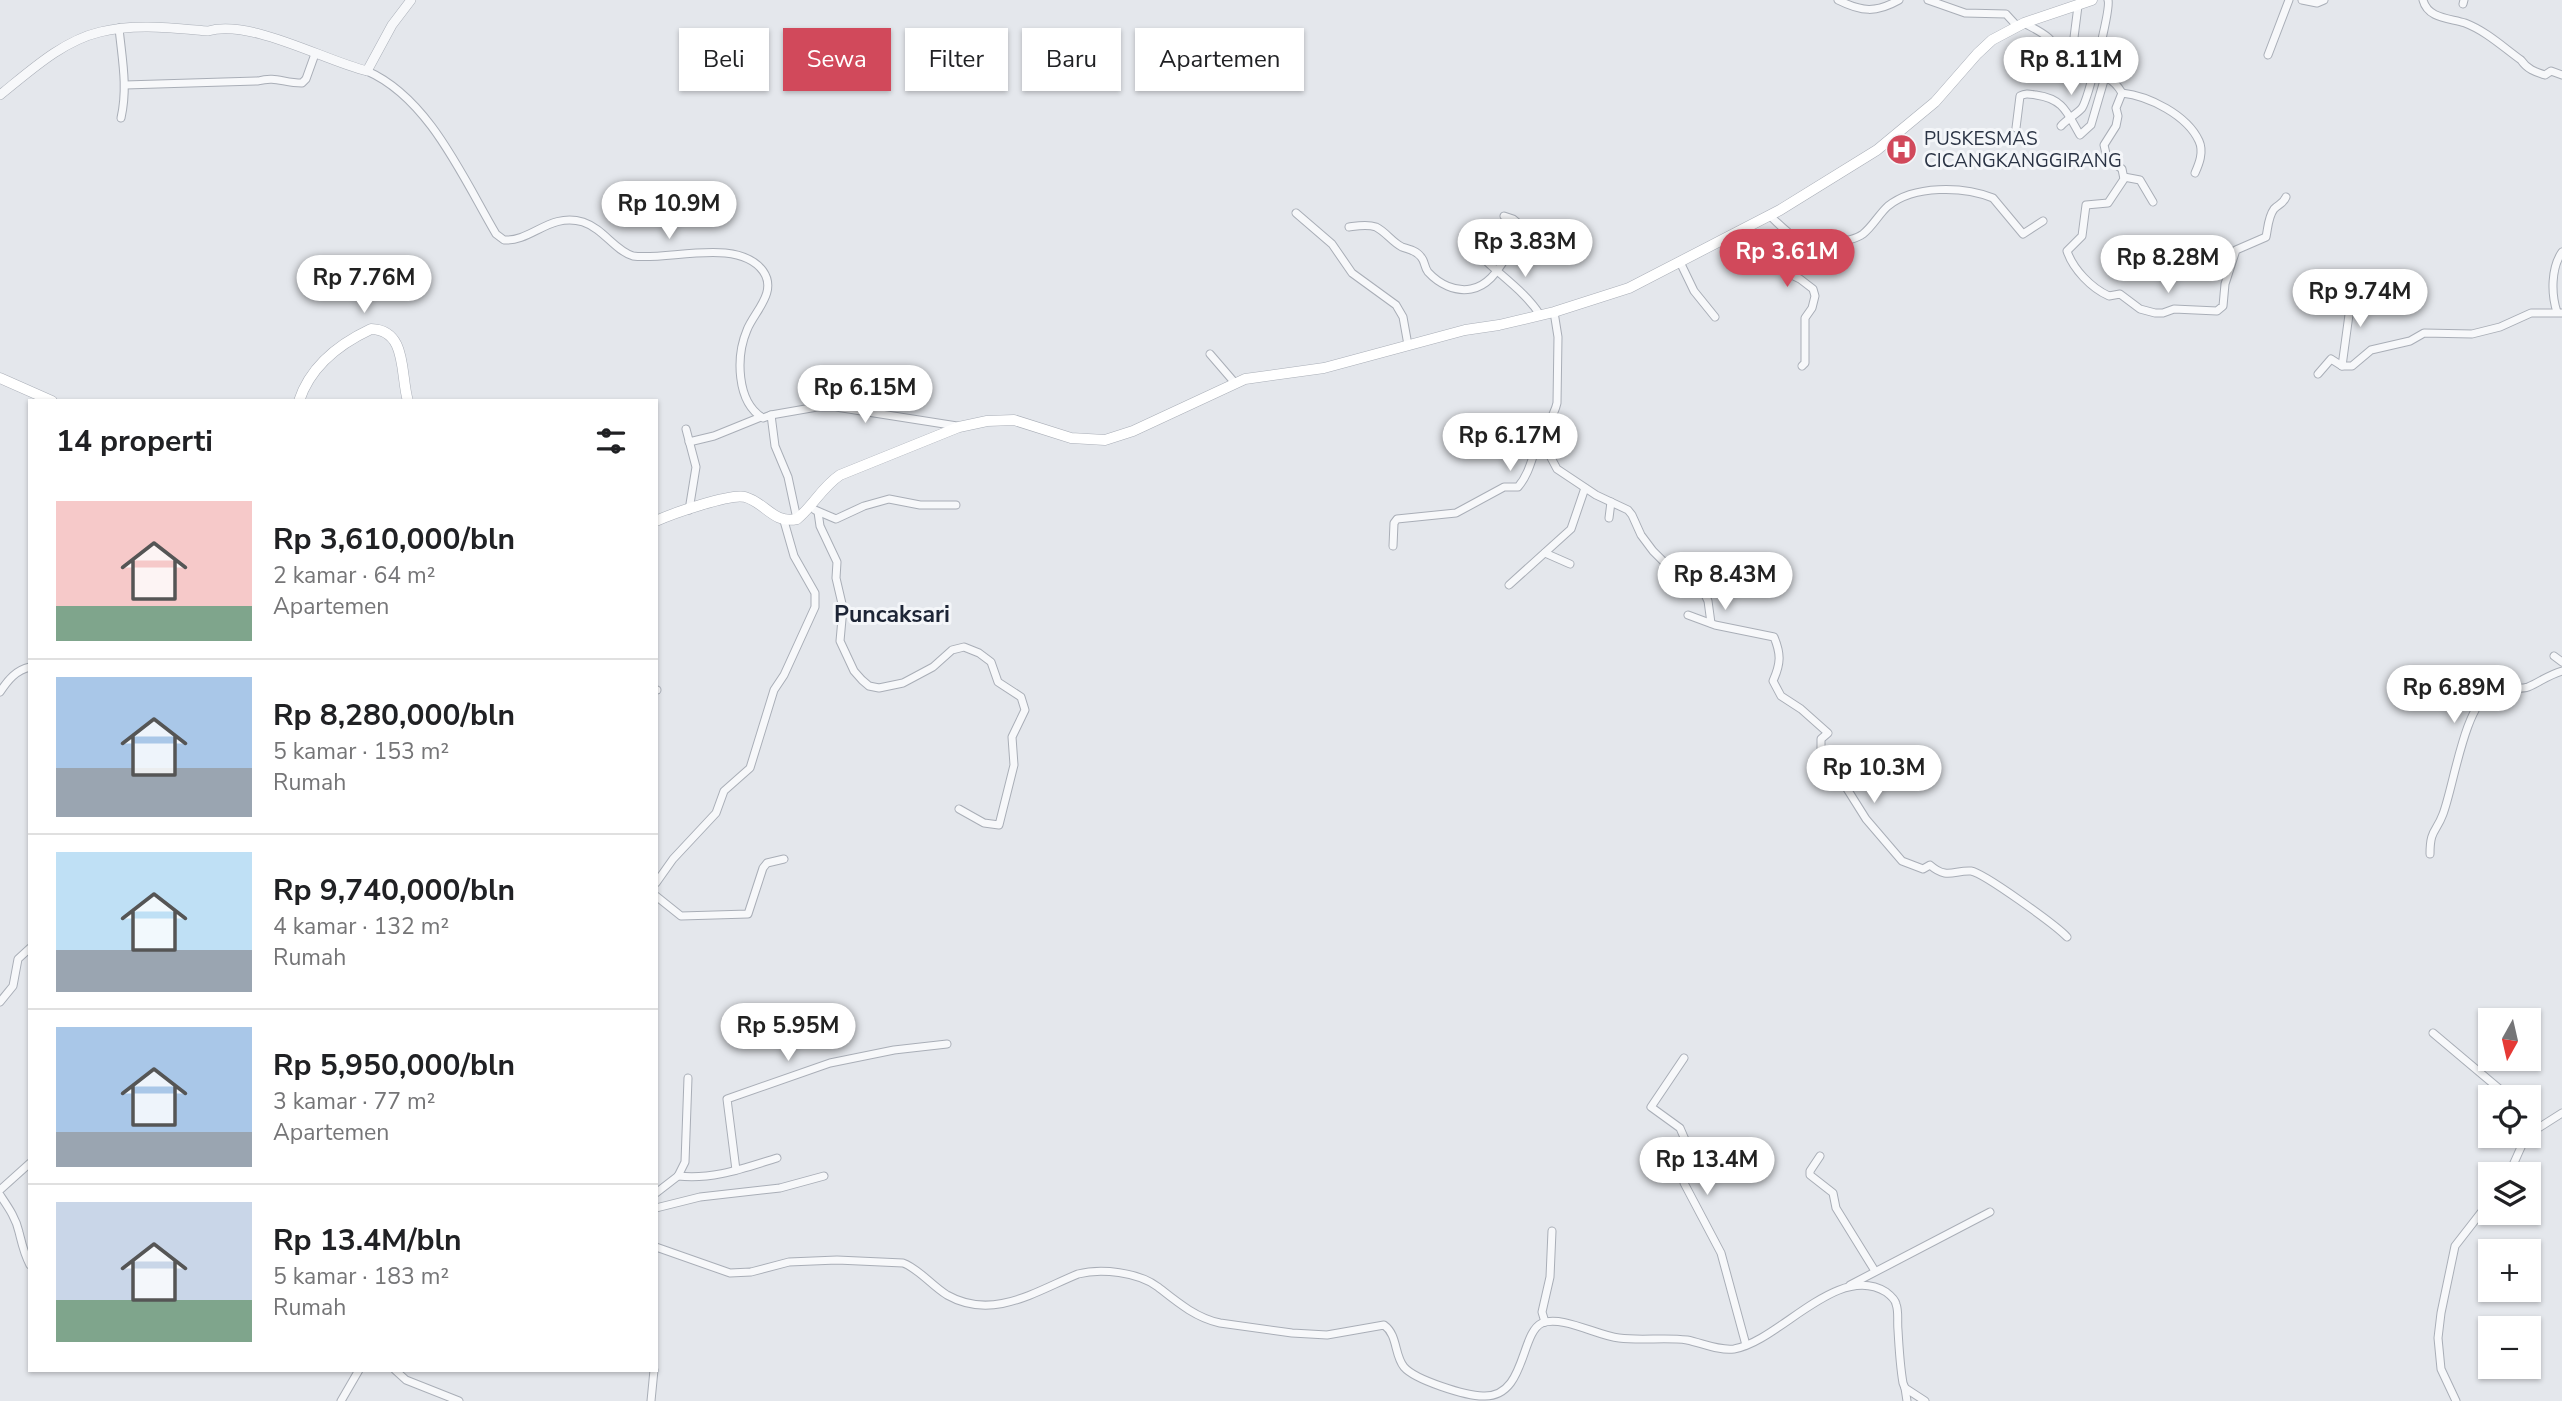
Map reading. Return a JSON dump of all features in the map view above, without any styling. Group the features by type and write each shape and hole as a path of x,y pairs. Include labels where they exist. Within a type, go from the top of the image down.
{"main road":[{"path":"658,520 721,498 740,496 752,500 784,521 797,519 815,510 818,495 840,475 959,427 986,421 1014,420 1070,438 1105,440 1133,431 1235,383 1257,376 1324,368 1465,330 1554,312 1629,288 1770,216 1877,150 1935,102 1992,40 2021,25 2092,0"},
{"path":"300,399 307,381 321,364 342,346 371,329 387,332 397,342 407,399"},
{"path":"0,378 47,399"}],"street":[{"path":"367,71 392,25 411,0"},
{"path":"1838,0 1847,5 1880,10 1899,0"},
{"path":"1928,0 1965,13 2006,14 2052,41 2058,56"},
{"path":"2061,126 2081,109 2087,95 2109,8 2108,0"},
{"path":"2268,55 2289,0"},
{"path":"2302,0 2317,4 2324,0"},
{"path":"2423,0 2433,14 2479,29 2538,73 2545,75 2551,71 2562,75"},
{"path":"2078,6 2071,63 2077,71 2105,76 2122,93 2150,98 2185,124 2200,144 2201,156 2195,173"},
{"path":"0,95 70,44 99,32 119,28 230,30 264,36 367,71 387,80 414,105 450,155 496,234 505,240 519,238 559,221 575,220 608,236 624,252 633,256 729,254 748,259 762,270 767,284 765,300 747,331 741,371 748,405 761,417"},
{"path":"119,28 125,85 121,118"},
{"path":"125,85 258,81 268,77 299,84 306,79 315,54"},
{"path":"2016,128 2022,93 2052,98 2062,104 2080,135 2091,125 2105,76"},
{"path":"2122,93 2116,108 2116,126 2104,145 2107,158 2121,167 2124,177 2110,201 2085,205 2082,236 2067,251 2088,282 2100,292 2109,296 2120,294 2140,309 2160,313 2170,309 2211,313 2221,309 2225,284 2236,250 2266,237 2274,209 2285,202 2286,197"},
{"path":"2124,177 2140,180 2153,202"},
{"path":"1770,216 1792,235 1805,242 1850,240 1860,236 1895,202 1936,188 1993,198 2023,234 2043,221"},
{"path":"1296,213 1332,244 1352,273 1395,305 1403,317 1408,345"},
{"path":"1504,216 1513,219 1530,233"},
{"path":"1349,227 1377,228 1396,243 1417,253 1427,272 1457,290 1475,288 1497,273 1513,250 1530,233 1535,232 1541,237"},
{"path":"1748,228 1771,265 1800,279 1813,289 1815,296 1812,307 1805,318 1805,363 1802,366"},
{"path":"2318,374 2331,359 2342,366 2352,366 2371,350 2410,341 2424,333 2472,334 2500,327 2522,315 2560,313 2553,297 2554,272 2562,252"},
{"path":"1486,261 1533,303 1540,315"},
{"path":"1680,262 1694,291 1715,317"},
{"path":"2342,366 2351,300 2358,285"},
{"path":"1393,546 1394,523 1397,519 1456,513 1504,487 1518,487 1531,467 1544,432 1555,413 1558,394 1558,337 1554,312"},
{"path":"1210,354 1235,383"},
{"path":"689,442 714,436 761,417 817,407 836,407 959,427"},
{"path":"771,415 775,446 788,477 797,519"},
{"path":"685,429 696,467 689,510"},
{"path":"1544,432 1553,465 1574,482 1632,515 1641,535 1667,565 1700,586 1708,601 1711,623"},
{"path":"1509,585 1571,528 1586,488"},
{"path":"815,510 836,519 864,506 889,499 920,505 956,505"},
{"path":"1609,518 1611,502"},
{"path":"815,510 837,562 836,578 843,608 839,641 862,680 869,686 879,688 903,683 933,667 952,650 964,647 979,653 990,662 998,682 1021,697 1025,710 1012,737 1014,765 999,825 984,823 959,810"},
{"path":"658,880 673,859 716,813 724,791 750,768 774,690 784,675 815,607 815,593 794,556 784,521"},
{"path":"1545,553 1570,564"},
{"path":"1688,615 1711,623 1774,636 1780,653 1780,665 1773,681 1781,696 1801,709 1828,733 1821,739 1821,754 1816,756 1816,763 1830,770 1844,784 1866,818 1902,861 1925,869 1930,865 1951,875 1972,871 1999,885 2067,937"},
{"path":"2554,656 2562,662"},
{"path":"0,692 15,674 28,668"},
{"path":"2430,854 2431,834 2442,817 2456,763 2471,720 2481,701 2497,688 2526,687 2562,671"},
{"path":"658,899 681,916 748,914 763,868 774,860 784,859"},
{"path":"0,1002 13,986 18,959 28,950"},
{"path":"2433,1033 2495,1085"},
{"path":"736,1170 727,1099 841,1060 947,1044"},
{"path":"1684,1058 1651,1107 1682,1132 1686,1150 1684,1183 1721,1253 1746,1345"},
{"path":"658,1191 678,1176 685,1163 688,1078"},
{"path":"2541,1125 2562,1113"},
{"path":"1820,1156 1810,1175 1833,1193 1836,1208 1874,1271"},
{"path":"678,1176 698,1178 777,1158"},
{"path":"0,1190 28,1165"},
{"path":"658,1207 699,1197 780,1188 824,1177"},
{"path":"0,1195 13,1215 28,1260"},
{"path":"658,1248 730,1273 751,1272 789,1262 837,1260 903,1263 955,1300 986,1305 1021,1300 1064,1279 1087,1272 1141,1278 1209,1321 1317,1334 1384,1325 1390,1330 1402,1364 1407,1370 1474,1396 1495,1395 1508,1384 1526,1353 1534,1329 1545,1322 1562,1323 1617,1338 1686,1340 1729,1349 1746,1345 1820,1300 1990,1212"},
{"path":"2456,1401 2444,1380 2439,1358 2441,1313 2455,1246 2478,1216"},
{"path":"1545,1322 1542,1312 1553,1251 1552,1231"},
{"path":"1844,1289 1866,1285 1888,1293 1894,1299 1897,1305 1902,1380 1907,1401"},
{"path":"341,1401 358,1372"},
{"path":"397,1372 406,1380 459,1401"},
{"path":"652,1401 654,1372"},
{"path":"1905,1388 1925,1401"}],"place":[{"name":"PUSKESMAS CICANGKANGGIRANG","path":"1901,149"}],"district":[{"name":"Puncaksari","path":"892,614"}]}
